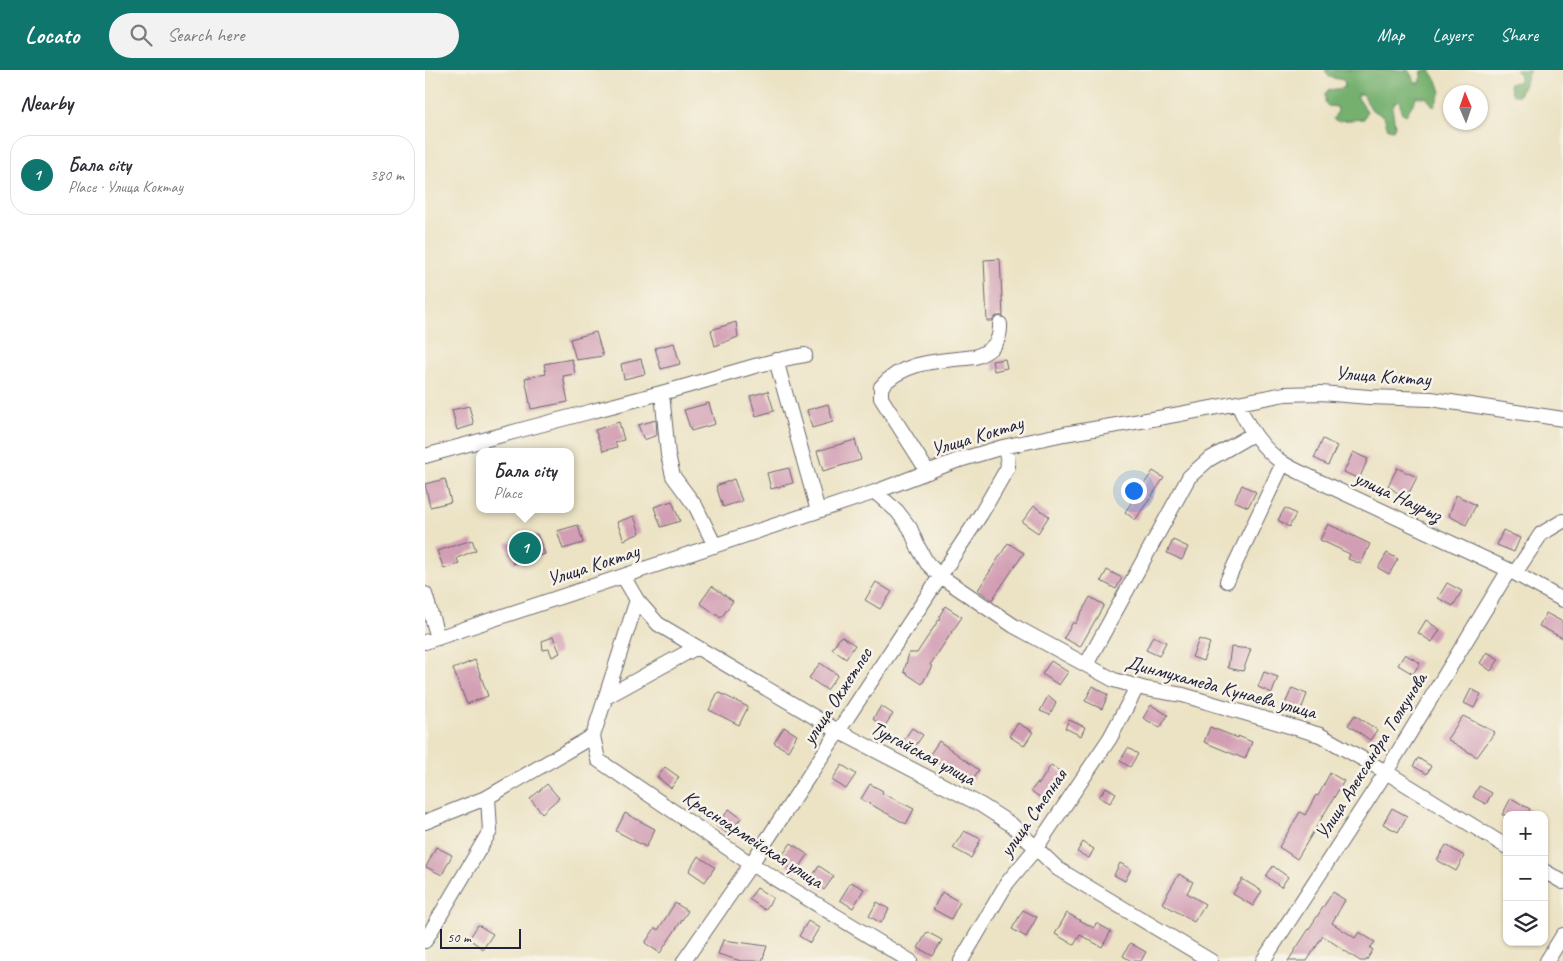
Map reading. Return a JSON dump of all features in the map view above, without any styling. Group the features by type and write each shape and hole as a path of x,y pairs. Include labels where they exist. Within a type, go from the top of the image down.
{"street":[{"path":"928,472 881,398 881,387 901,370 911,366 975,357 983,354 998,341 1001,333 1000,324"},
{"path":"425,456 528,427 662,393 776,360 805,355"},
{"path":"776,360 818,511"},
{"path":"662,393 668,455 673,476 696,507 715,546"},
{"name":"Улица Коктау","path":"431,640 715,546 1003,447 1064,434 1285,394 1321,393 1431,399 1563,419"},
{"name":"улица Наурыз","path":"1239,403 1244,418 1253,434 1283,463 1512,572 1563,600"},
{"path":"1086,665 1189,477 1208,460 1253,434"},
{"name":"улица Окжетпес","path":"684,961 751,864 1002,479 1007,467 1007,456 1003,447"},
{"path":"1227,581 1283,463"},
{"name":"Динмухамеда Кунаева улица","path":"875,492 897,511 910,528 917,547 927,564 940,576 1014,626 1114,680 1137,687 1183,695 1320,735 1386,772 1503,845"},
{"name":"Улица Александра Толкунова","path":"1263,961 1386,772 1512,572 1541,534 1563,521"},
{"name":"Тургайская улица","path":"623,576 637,600 658,624 838,731 981,806 1012,825 1058,869 1211,961"},
{"path":"425,594 431,640"},
{"path":"425,822 488,797 593,736 637,600"},
{"path":"606,697 697,647"},
{"name":"улица Степная","path":"961,961 1007,883 1036,848 1109,738 1137,687"},
{"name":"Красноармейская улица","path":"593,736 598,760 751,864 911,961"},
{"path":"425,941 490,831 488,797"},
{"path":"1548,873 1563,882"},
{"path":"1547,961 1563,935"}],"green space":[{"path":"1325,70 1408,70 1416,83 1420,83 1422,71 1430,70 1437,80 1441,92 1434,107 1426,97 1417,97 1406,115 1401,112 1400,103 1397,100 1392,107 1395,126 1393,130 1388,129 1384,116 1372,110 1362,94 1358,94 1358,98 1367,111 1364,119 1337,121 1333,119 1338,111 1337,107 1328,106 1325,103 1325,94 1328,90 1344,88 1345,83 1343,80 1329,77"},
{"path":"1515,70 1530,70 1519,95 1513,95 1509,84 1520,81 1520,75"}],"building":[{"path":"1000,259 1003,316 996,316 992,321 987,321 984,260"},
{"path":"736,322 738,337 715,346 711,330"},
{"path":"596,332 603,356 576,360 570,339"},
{"path":"674,343 680,364 661,369 655,348"},
{"path":"572,359 575,374 563,376 568,402 531,409 525,378 546,374 544,364"},
{"path":"641,359 645,374 624,379 621,364"},
{"path":"1005,359 1007,368 994,371 992,361"},
{"path":"768,391 774,411 756,416 750,396"},
{"path":"709,403 715,424 691,431 684,410"},
{"path":"828,404 833,422 812,428 807,410"},
{"path":"469,406 474,425 457,430 452,410"},
{"path":"656,420 657,435 644,440 638,425"},
{"path":"619,422 624,440 615,442 617,447 603,451 595,430"},
{"path":"1323,439 1337,446 1328,465 1314,458"},
{"path":"855,440 861,460 823,471 817,451"},
{"path":"1353,452 1368,459 1359,479 1344,472"},
{"path":"789,468 793,483 771,489 767,473"},
{"path":"1397,468 1417,477 1406,499 1388,486"},
{"path":"1153,471 1164,478 1135,520 1125,512"},
{"path":"445,479 451,502 430,507 425,484"},
{"path":"734,479 742,501 723,507 716,486"},
{"path":"1242,485 1256,492 1248,507 1234,501"},
{"path":"1456,495 1476,505 1466,525 1449,516"},
{"path":"672,501 680,521 661,527 654,507"},
{"path":"1034,506 1049,516 1038,533 1022,522"},
{"path":"1285,508 1296,514 1289,527 1278,520"},
{"path":"634,516 640,533 624,540 617,522"},
{"path":"1328,524 1370,544 1361,564 1348,559 1350,554 1320,540"},
{"path":"578,525 583,543 563,549 557,531"},
{"path":"1503,530 1520,538 1514,552 1497,545"},
{"path":"537,534 545,554 513,564 506,543"},
{"path":"472,540 476,550 457,558 459,564 444,569 437,551"},
{"path":"1173,540 1188,547 1182,560 1167,553"},
{"path":"1008,543 1024,553 992,600 978,590"},
{"path":"1387,553 1398,559 1389,574 1378,568"},
{"path":"1107,570 1122,578 1116,589 1101,581"},
{"path":"876,582 892,592 880,609 865,600"},
{"path":"1447,583 1462,591 1453,606 1438,598"},
{"path":"712,586 733,601 721,618 700,603"},
{"path":"1090,597 1104,605 1080,647 1064,638 1073,622 1075,624"},
{"path":"945,606 962,617 930,665 932,666 922,684 904,672 909,653 917,653 940,618"},
{"path":"1546,613 1563,622 1563,638 1539,626"},
{"path":"1426,620 1440,630 1432,642 1418,633"},
{"path":"841,636 855,645 846,659 832,649"},
{"path":"1153,636 1166,642 1159,656 1146,650"},
{"path":"553,637 560,653 552,657 549,649 543,650 542,641"},
{"path":"1199,639 1210,643 1203,661 1192,657"},
{"path":"1231,647 1251,649 1243,671 1228,668"},
{"path":"1487,652 1499,659 1491,671 1480,663"},
{"path":"1405,654 1420,663 1413,674 1398,665"},
{"path":"475,660 488,696 467,704 453,669"},
{"path":"1051,661 1068,672 1059,685 1042,674"},
{"path":"820,663 838,675 827,690 809,678"},
{"path":"1264,672 1278,677 1272,693 1258,687"},
{"path":"1093,686 1108,695 1102,709 1085,701"},
{"path":"1292,688 1307,694 1301,710 1285,704"},
{"path":"1471,689 1481,694 1474,708 1464,703"},
{"path":"718,692 748,707 739,725 709,710"},
{"path":"1048,696 1056,703 1050,715 1040,711"},
{"path":"1151,705 1168,715 1160,728 1143,718"},
{"path":"881,706 893,714 884,727 873,719"},
{"path":"1355,715 1377,730 1370,740 1348,725"},
{"path":"1463,716 1495,732 1477,757 1447,739"},
{"path":"1069,720 1085,727 1081,736 1065,728"},
{"path":"1018,723 1033,732 1024,746 1009,736"},
{"path":"784,727 797,735 788,751 774,743"},
{"path":"1210,727 1252,742 1245,759 1204,742"},
{"path":"912,728 923,735 914,748 903,741"},
{"path":"939,741 979,770 970,783 928,757"},
{"path":"1128,748 1138,754 1130,767 1120,761"},
{"path":"1418,758 1431,766 1427,774 1413,766"},
{"path":"842,765 856,774 846,789 832,780"},
{"path":"1051,765 1064,774 1047,802 1031,791 1037,783 1039,784"},
{"path":"665,767 679,777 671,788 657,777"},
{"path":"1330,773 1344,781 1297,859 1279,847 1300,812 1305,815"},
{"path":"547,784 559,798 542,813 530,799"},
{"path":"870,784 883,791 882,793 914,809 906,824 861,799"},
{"path":"1479,786 1492,793 1486,804 1473,797"},
{"path":"1106,787 1116,793 1110,803 1099,797"},
{"path":"1511,798 1530,809 1529,811 1504,811"},
{"path":"1392,808 1407,816 1398,832 1383,824"},
{"path":"729,809 741,818 729,835 717,826"},
{"path":"625,813 655,829 646,847 616,831"},
{"path":"964,831 981,839 971,858 953,848"},
{"path":"1083,842 1094,849 1089,858 1077,852"},
{"path":"791,843 808,855 796,872 779,860"},
{"path":"1446,845 1464,856 1456,871 1437,860"},
{"path":"436,847 452,855 442,875 426,867"},
{"path":"698,856 715,867 705,882 689,871"},
{"path":"1120,863 1131,869 1125,881 1114,875"},
{"path":"819,866 834,876 824,890 810,880"},
{"path":"1273,866 1288,877 1281,887 1266,876"},
{"path":"1179,874 1193,882 1187,893 1205,904 1194,922 1162,903"},
{"path":"1242,879 1262,891 1253,906 1233,894"},
{"path":"851,882 864,889 853,908 840,900"},
{"path":"757,888 773,898 765,910 749,899"},
{"path":"942,892 960,902 951,919 933,909"},
{"path":"1333,892 1345,900 1332,923 1355,938 1359,932 1375,942 1370,948 1373,950 1366,961 1360,961 1323,936 1307,961 1288,961"},
{"path":"877,902 889,909 881,923 869,916"},
{"path":"675,903 688,911 660,953 645,943 655,928 658,930"},
{"path":"1023,910 1037,917 1026,937 1012,929"},
{"path":"1067,913 1094,928 1096,923 1111,931 1102,947 1080,935 1074,945 1055,934"},
{"path":"808,921 819,928 810,943 799,936"},
{"path":"478,925 493,934 483,949 469,939"},
{"path":"927,932 942,940 933,956 918,948"},
{"path":"723,940 767,946 762,961 741,961 718,954"},
{"path":"1130,943 1146,952 1141,961 1131,961 1123,956"}],"place":[{"name":"Бала city","path":"525,548"}]}
